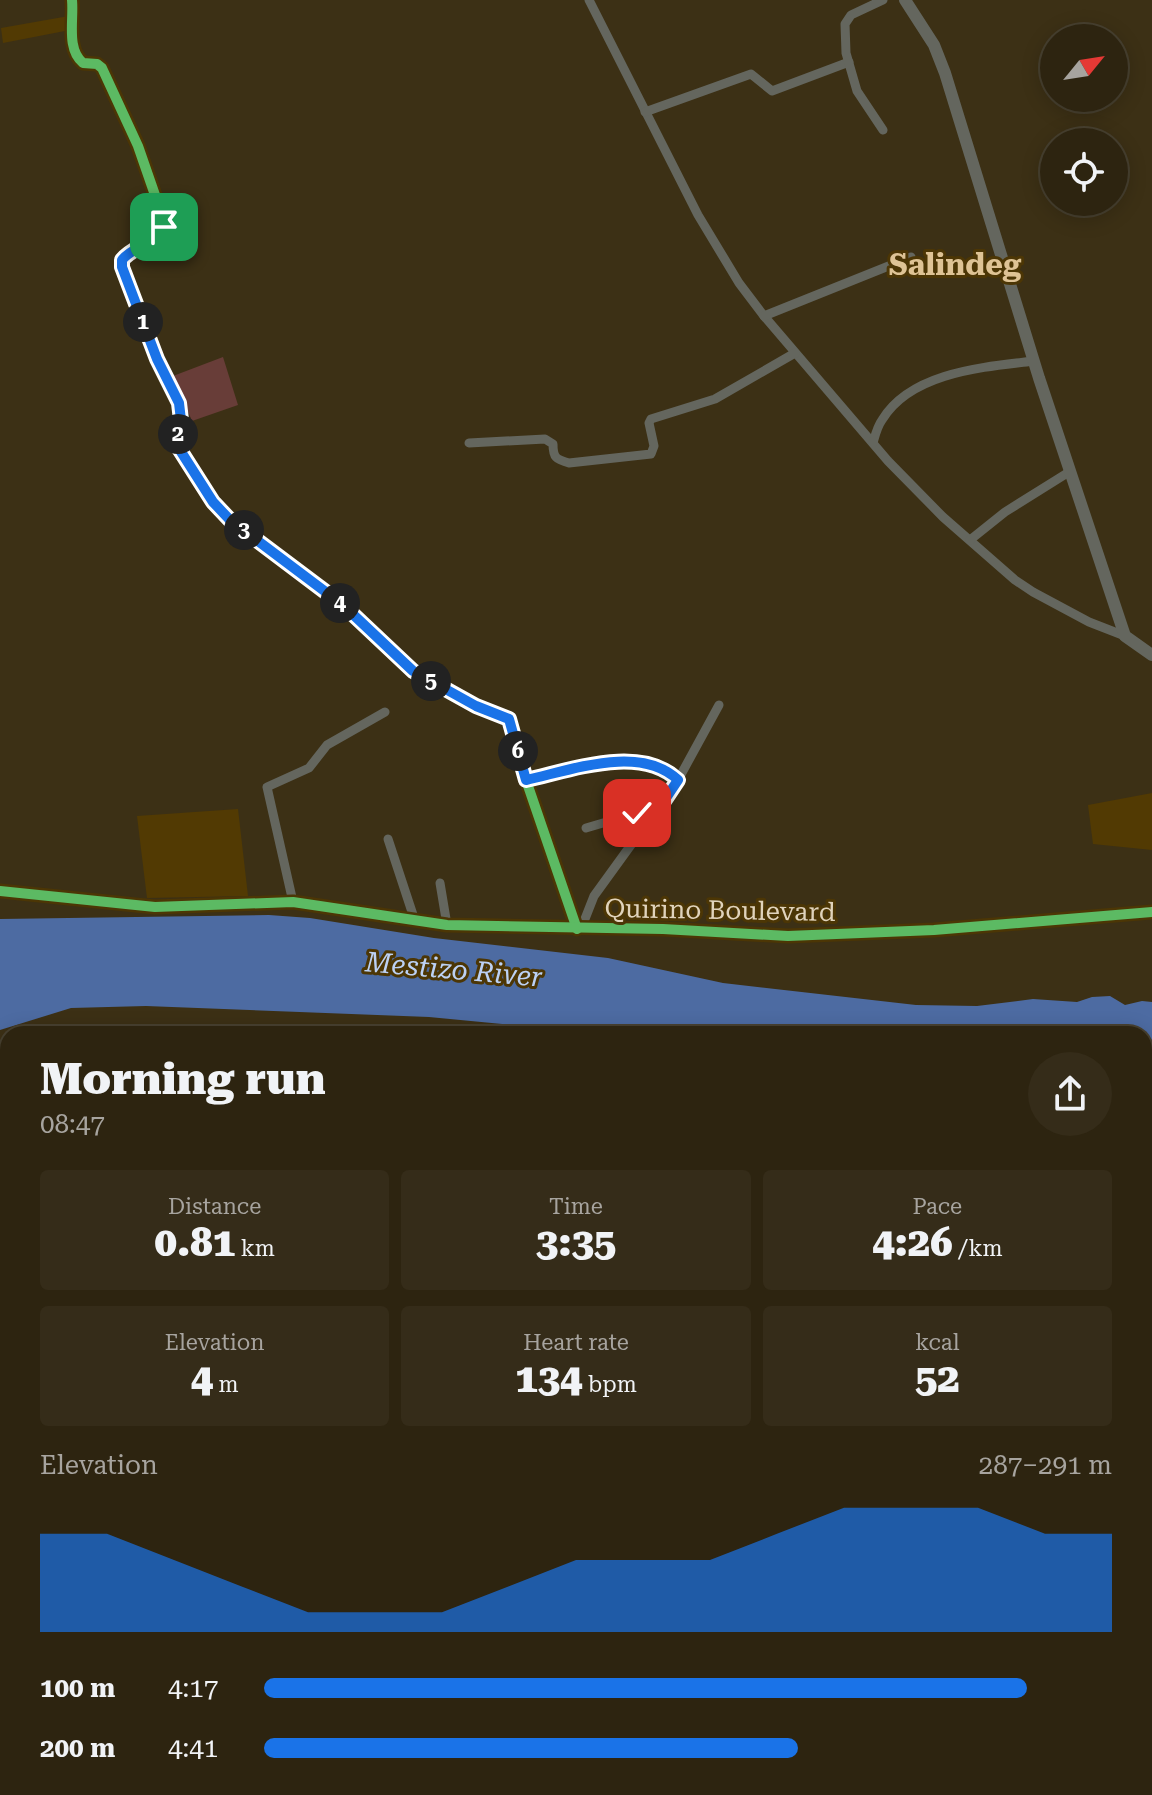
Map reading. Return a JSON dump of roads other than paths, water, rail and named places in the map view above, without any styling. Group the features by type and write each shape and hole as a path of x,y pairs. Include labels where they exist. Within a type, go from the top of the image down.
{"street":[{"path":"72,0 75,54 83,63 97,64 102,68 138,146 164,221 161,233 127,254 122,260 122,267 157,359 179,403 178,447 201,487 230,520 343,605 413,671 476,706 509,719 526,780 579,929"},
{"path":"589,0 698,215 739,283 795,353 914,489 1015,580 1089,622 1125,636 1152,655"},
{"path":"883,0 845,20 849,62 857,91 883,130"},
{"path":"905,0 934,45 942,65 1069,472 1125,636"},
{"path":"645,112 751,74 772,91 849,62"},
{"path":"764,316 911,257"},
{"path":"469,443 545,439 553,444 556,460 569,463 651,454 654,446 649,423 651,419 715,399 795,353"},
{"path":"873,443 883,418 902,397 933,381 984,367 1034,361"},
{"path":"970,540 1005,512 1069,472"},
{"path":"579,929 594,896 678,780 719,705"},
{"path":"293,902 267,787 309,768 327,745 385,712"},
{"path":"526,780 628,760 655,765 678,780"},
{"path":"586,828 637,813 654,816"},
{"path":"388,839 415,921"},
{"path":"440,883 447,925"},
{"name":"Quirino Boulevard","path":"0,891 155,907 293,902 447,925 847,935 1152,912"}],"water":[{"name":"Mestizo River","path":"269,915 310,918 434,938 608,958 723,983 916,1005 977,1006 1033,999 1077,1002 1110,996 1125,1005 1152,1002 1152,1026 523,1026 429,1017 146,1006 71,1008 13,1026 0,1026 0,919"}],"district":[{"name":"Salindeg","path":"955,265"}]}
